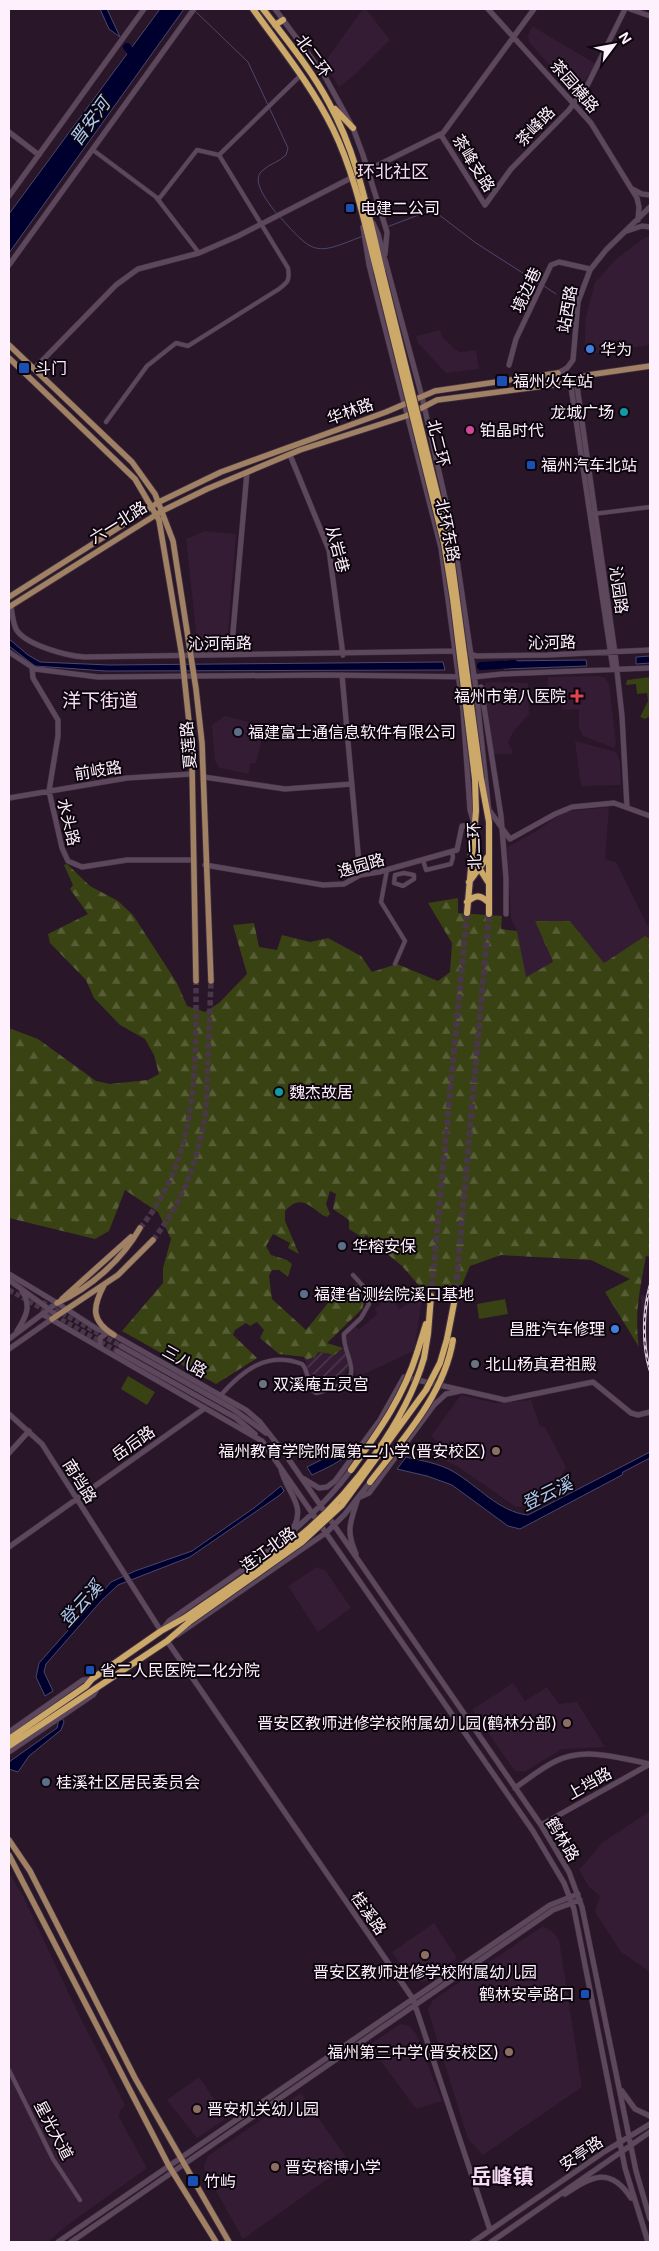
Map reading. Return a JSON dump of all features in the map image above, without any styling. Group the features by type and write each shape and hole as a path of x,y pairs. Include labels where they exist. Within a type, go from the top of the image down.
{"highway":[{"name":"北二环","path":"253,9 316,96 334,131 351,178 363,220 370,232"},
{"name":"北二环","path":"263,9 315,79 330,104 348,143 370,218 370,232 379,271 449,542 478,779 489,822 489,914"},
{"path":"276,26 283,20"},
{"path":"330,104 353,128"},
{"name":"北二环","path":"467,913 478,779"},
{"path":"471,854 489,884"},
{"path":"469,883 489,855"},
{"path":"468,902 476,896 481,896 489,903"},
{"name":"连江北路","path":"9,1739 69,1701 98,1688 166,1641 187,1619 299,1537 327,1513 348,1489 386,1437 409,1396 424,1358 431,1296"},
{"path":"370,1482 434,1394 446,1367 455,1298"},
{"path":"351,1470 396,1406 410,1374 428,1321"},
{"name":"连江北路","path":"9,1746 69,1701 92,1679 161,1631 187,1619 302,1542 342,1505 426,1390 450,1340"}],"main road":[{"path":"9,196 144,9"},
{"path":"9,265 194,9"},
{"path":"275,9 328,81 353,128 387,232 384,258"},
{"name":"茶园横路","path":"488,9 594,128 632,188 638,203 638,220"},
{"path":"358,175 441,135 534,9"},
{"name":"茶峰路","path":"485,205 517,163 574,104 596,71 625,9"},
{"path":"630,9 650,16"},
{"path":"9,132 38,155"},
{"name":"茶峰支路","path":"441,135 485,205"},
{"path":"34,369 116,285 138,269 199,253 351,178"},
{"path":"632,188 642,194 650,194"},
{"name":"站西路","path":"558,373 569,366 574,360 578,302 590,269 602,253 650,207"},
{"path":"623,233 642,226 650,227"},
{"path":"370,232 384,258 425,406 453,533 489,796 489,822"},
{"name":"北环东路","path":"370,232 369,265 403,405 441,548 458,676 470,810 473,823"},
{"name":"境边巷","path":"509,365 516,339 551,265 557,262 590,269"},
{"path":"9,346 125,453 148,483 159,502 160,513"},
{"path":"9,358 128,472 160,513"},
{"name":"华林路","path":"247,472 290,454 406,416 437,400 573,380 588,375 650,366"},
{"name":"华林路","path":"159,502 221,472 403,405 435,390 558,373"},
{"name":"沁园路","path":"573,380 622,716 628,807"},
{"name":"从岩巷","path":"290,454 329,550 343,654"},
{"path":"231,655 247,472"},
{"name":"六一北路","path":"10,606 160,513 202,491 247,472"},
{"name":"六一北路","path":"9,597 159,502"},
{"name":"夏莲路","path":"160,513 178,562 194,676 204,777 205,866 211,981"},
{"name":"夏莲路","path":"160,513 185,676 192,774 196,981"},
{"name":"沁河南路","path":"10,606 16,627 22,636 56,651 85,657 455,651"},
{"name":"沁河路","path":"455,651 470,654 612,653 650,650"},
{"name":"沁河南路","path":"9,652 32,668 90,676 458,676"},
{"name":"水头路","path":"32,668 33,678 58,720 58,736 49,791 63,851 68,861 82,868 106,862 144,859 194,860"},
{"name":"沁河路","path":"458,676 474,677 502,674 650,668"},
{"path":"342,675 360,875"},
{"path":"481,687 502,828 506,878 506,914"},
{"path":"481,733 488,732"},
{"name":"前岐路","path":"9,798 136,777 192,774"},
{"path":"204,777 285,789 352,784"},
{"path":"489,796 498,795"},
{"path":"489,809 510,839 568,808 610,802 650,816"},
{"path":"452,852 457,850 462,826 473,823"},
{"name":"逸园路","path":"205,866 324,885 344,884 360,875 387,870 452,852"},
{"path":"9,1338 57,1303 73,1296 102,1273 128,1246 140,1228"},
{"path":"9,1349 105,1284 134,1260 154,1240"},
{"name":"三八路","path":"9,1274 97,1329 114,1335 221,1395 254,1416 296,1471 333,1526"},
{"path":"9,1280 49,1310 54,1317"},
{"path":"105,1284 96,1302 96,1316 103,1327 114,1335"},
{"path":"16,1334 24,1320 28,1306 25,1295 17,1285"},
{"path":"42,1314 54,1317"},
{"name":"三八路","path":"54,1317 100,1348 262,1441 529,1826 571,1900"},
{"path":"100,1348 100,1338 107,1333"},
{"path":"262,1441 236,1418 119,1348 233,1409 272,1438"},
{"path":"322,1488 332,1484 350,1462 380,1420 402,1378 406,1377 492,1398 510,1400 590,1381 596,1383 631,1413 641,1415 650,1412"},
{"path":"434,1406 439,1396 436,1383"},
{"path":"358,1498 369,1493 434,1406 446,1394 463,1391"},
{"name":"岳后路","path":"9,1547 204,1408"},
{"name":"南垱路","path":"9,1414 42,1444 161,1631"},
{"path":"9,1453 29,1431"},
{"path":"281,1466 284,1479 298,1505 298,1518 289,1535"},
{"path":"161,1631 169,1621 289,1535 314,1514 351,1470"},
{"path":"296,1471 311,1485 322,1488 330,1488 337,1485 346,1477"},
{"path":"166,1641 326,1532 358,1498 370,1482"},
{"path":"358,1498 349,1534 360,1565"},
{"name":"鹤林路","path":"333,1526 515,1788 569,1872 579,1897 594,1958 630,2145 650,2219"},
{"name":"桂溪路","path":"166,1641 414,2001 490,2230"},
{"path":"9,1732 83,1680 92,1679"},
{"path":"9,1752 93,1695 98,1688"},
{"path":"515,1788 554,1762 573,1755 594,1754 650,1764"},
{"name":"上垱路","path":"540,1826 650,1764"},
{"path":"9,1840 30,1871 90,1992 182,2162 229,2242"},
{"path":"9,1855 171,2168 216,2242"},
{"path":"58,2242 182,2162 414,2001 553,1910 579,1897"},
{"path":"571,1900 621,2150 635,2204 648,2242"},
{"path":"619,2086 632,2107 650,2116"},
{"path":"629,2136 650,2124"},
{"path":"630,2145 650,2132"},
{"name":"安亭路","path":"473,2242 629,2136"},
{"name":"安亭路","path":"491,2242 630,2145"},
{"path":"71,2242 171,2168"},
{"path":"545,2204 554,2202 587,2179 601,2177 618,2182 635,2204"}],"street":[{"path":"219,155 301,75"},
{"path":"93,150 158,200 199,253"},
{"path":"106,422 153,359 176,343 188,346 289,281 288,268 219,155 198,150 158,200"},
{"path":"593,514 650,507"},
{"path":"423,860 426,870 451,864 452,852"},
{"path":"387,870 381,902 405,941 395,964"},
{"path":"404,873 414,875 414,879 408,885 394,884 395,875 404,873"},
{"path":"221,1395 245,1372 260,1363 275,1359 302,1364 306,1369 311,1388 316,1393 339,1386 348,1380 352,1370 344,1343 344,1334 361,1318 369,1304 363,1286 353,1275"},
{"name":"星光大道","path":"9,2070 53,2159 80,2200"}],"shaded area":[{"path":"363,9 366,9 390,40 339,87 324,63"},
{"path":"532,26 596,64 579,89 570,88 529,42 528,36"},
{"path":"645,237 650,237 650,345 584,355 586,317 595,283 615,260"},
{"path":"440,330 442,337 456,350 460,352 476,350 479,369 446,373 418,343 416,336"},
{"path":"205,531 236,534 227,644 222,644 222,648 204,645 198,638 196,631 186,539"},
{"path":"599,676 605,678 609,684 616,744 614,748 583,736 579,728 579,709 562,710 561,700 547,700 548,677"},
{"path":"486,682 528,683 529,714 513,732 508,743 513,751 511,754 494,754 484,686"},
{"path":"225,716 279,730 270,739 262,738 256,763 250,764 249,774 220,768 215,761 212,725"},
{"path":"575,741 616,752 620,761 621,785 581,786"},
{"path":"609,807 605,859 616,862 647,925 650,927 650,939 645,936 604,963 570,921 535,921 553,963 525,977 517,931 511,919 507,847 535,832 563,812"},
{"path":"650,1274 650,1375 644,1355 641,1295 645,1296"},
{"path":"390,1295 399,1309 417,1299 422,1299 414,1351 357,1377 345,1341 346,1335 355,1326 359,1330 377,1314 375,1309"},
{"path":"343,1348 348,1360 348,1369 336,1383 315,1389 304,1357 318,1352 333,1356"},
{"name":"福州教育学院附属第二小学(晋安校区)","path":"461,1395 495,1403 531,1400 540,1426 545,1427 566,1467 562,1474 569,1488 537,1505 516,1507 460,1468 432,1454 435,1448 433,1446 437,1441 431,1436"},
{"path":"317,1567 325,1570 351,1608 318,1632 288,1586"},
{"path":"513,1683 525,1701 547,1687 559,1704 577,1702 605,1747 562,1749 526,1771 515,1771 472,1710"},
{"path":"650,1811 650,1972 621,1952 595,1912 600,1896 589,1887 579,1870 603,1842"},
{"path":"9,1873 23,1896 80,2017 125,2105 120,2111 119,2117 147,2168 66,2226 48,2242 9,2242"},
{"name":"晋安区教师进修学校附属幼儿园","path":"434,1923 457,1958 426,1981 415,1981 410,1978 392,1952"},
{"name":"福州第三中学(晋安校区)","path":"543,1926 553,1932 559,1940 582,2087 483,2155 468,2139 428,2010 433,2000"},
{"path":"400,2024 410,2026 416,2034 442,2101 416,2109 369,2045"},
{"name":"晋安机关幼儿园","path":"199,2077 227,2118 197,2138 167,2100"},
{"name":"晋安榕博小学","path":"301,2093 350,2163 243,2239 205,2171 204,2165 208,2156"}],"green space":[{"path":"650,677 650,716 645,719 640,717 648,701 647,693 637,694 636,684 626,685 627,680"},
{"path":"67,864 90,886 118,901 133,915 177,983 187,1006 205,1012 219,1003 247,974 233,925 254,923 259,947 277,950 282,935 310,942 328,938 361,956 372,972 397,964 438,981 450,972 452,943 428,903 458,898 458,913 502,916 501,929 517,931 526,977 553,962 535,921 570,921 604,963 645,936 650,939 650,1257 646,1256 638,1302 639,1347 605,1292 630,1279 591,1260 501,1255 470,1266 461,1287 422,1289 402,1266 380,1248 381,1245 366,1235 363,1238 349,1229 349,1220 333,1209 336,1194 330,1191 326,1204 330,1214 327,1217 307,1204 302,1203 291,1205 285,1211 285,1221 299,1254 288,1248 290,1243 273,1234 266,1246 271,1255 287,1260 292,1264 288,1277 279,1270 272,1270 269,1276 272,1299 306,1330 341,1287 347,1289 356,1284 358,1287 363,1299 362,1309 327,1343 343,1348 333,1356 318,1352 314,1359 313,1357 307,1360 305,1357 279,1354 260,1338 264,1330 257,1322 250,1326 246,1323 235,1330 233,1335 257,1358 216,1384 122,1331 163,1283 163,1268 171,1239 158,1212 125,1190 109,1231 95,1239 9,1218 9,1028 38,1039 96,1081 110,1084 148,1080 159,1074 154,1055 145,1039 120,1025 94,998 86,980 50,943 48,934 88,914 70,889 73,885 64,865"},
{"path":"505,1299 508,1314 479,1319 477,1304"},
{"path":"128,1376 155,1392 147,1405 121,1389"}],"water":[{"path":"100,9 107,9 120,37 109,29"},
{"name":"晋安河","path":"160,9 184,9 9,253 9,214"},
{"path":"9,639 28,655 40,662 109,665 443,662 445,670 106,671 35,666 9,646"},
{"path":"650,656 650,663 636,664 636,657"},
{"path":"586,660 587,666 504,669 504,661"},
{"path":"351,1450 338,1461 312,1475 307,1467 333,1454"},
{"path":"650,1452 650,1458 623,1472 622,1475 520,1529 508,1526 452,1485 427,1476 397,1469 406,1457 442,1466 463,1478 498,1504 517,1513 528,1515"},
{"path":"281,1486 284,1491 280,1495 190,1557 118,1585 101,1601 46,1664 44,1672 53,1691 45,1696 36,1677 39,1663 111,1582 135,1571 192,1551 254,1508"},
{"path":"60,1714 64,1722 61,1730 29,1756 18,1772 9,1769 9,1762 57,1728"}],"waterway":[{"path":"194,10 248,62 288,148 286,155 259,175 258,181 262,193 277,214"},
{"path":"127,47 136,58"},
{"path":"387,227 426,212 434,211 476,243 540,284"},
{"path":"280,217 301,239 317,248 335,247 363,236"},
{"path":"544,286 556,294"},
{"path":"481,666 514,664"}],"tunnel":[{"path":"431,1296 467,913"},
{"path":"455,1298 489,914"},
{"path":"140,1228 159,1201 174,1172 184,1141 194,1078 196,981"},
{"path":"153,1240 164,1225 181,1194 199,1146 206,1110 211,981"},
{"path":"9,1290 117,1351"},
{"path":"42,1302 121,1346"}],"railway":[{"path":"650,1286 644,1328 647,1360 650,1370"}],"place":[{"name":"电建二公司","path":"350,208"},
{"name":"华为","path":"590,349"},
{"name":"斗门","path":"24,368"},
{"name":"福州火车站","path":"502,381"},
{"name":"龙城广场","path":"624,412"},
{"name":"铂晶时代","path":"470,430"},
{"name":"福州汽车北站","path":"531,465"},
{"name":"福州市第八医院","path":"577,696"},
{"name":"福建富士通信息软件有限公司","path":"238,732"},
{"name":"魏杰故居","path":"279,1092"},
{"name":"华榕安保","path":"342,1246"},
{"name":"福建省测绘院溪口基地","path":"304,1294"},
{"name":"昌胜汽车修理","path":"615,1329"},
{"name":"北山杨真君祖殿","path":"475,1364"},
{"name":"双溪庵五灵宫","path":"263,1384"},
{"name":"福州教育学院附属第二小学(晋安校区)","path":"496,1451"},
{"name":"省二人民医院二化分院","path":"90,1670"},
{"name":"晋安区教师进修学校附属幼儿园(鹤林分部)","path":"567,1723"},
{"name":"桂溪社区居民委员会","path":"46,1782"},
{"name":"晋安区教师进修学校附属幼儿园","path":"425,1955"},
{"name":"鹤林安亭路口","path":"585,1994"},
{"name":"福州第三中学(晋安校区)","path":"509,2052"},
{"name":"晋安机关幼儿园","path":"197,2109"},
{"name":"晋安榕博小学","path":"275,2167"},
{"name":"竹屿","path":"193,2181"}],"district":[{"name":"环北社区","path":"393,172"},
{"name":"洋下街道","path":"100,700"},
{"name":"岳峰镇","path":"502,2177"}],"water label":[{"name":"登云溪","path":"547,1494"},
{"name":"登云溪","path":"81,1604"}]}
